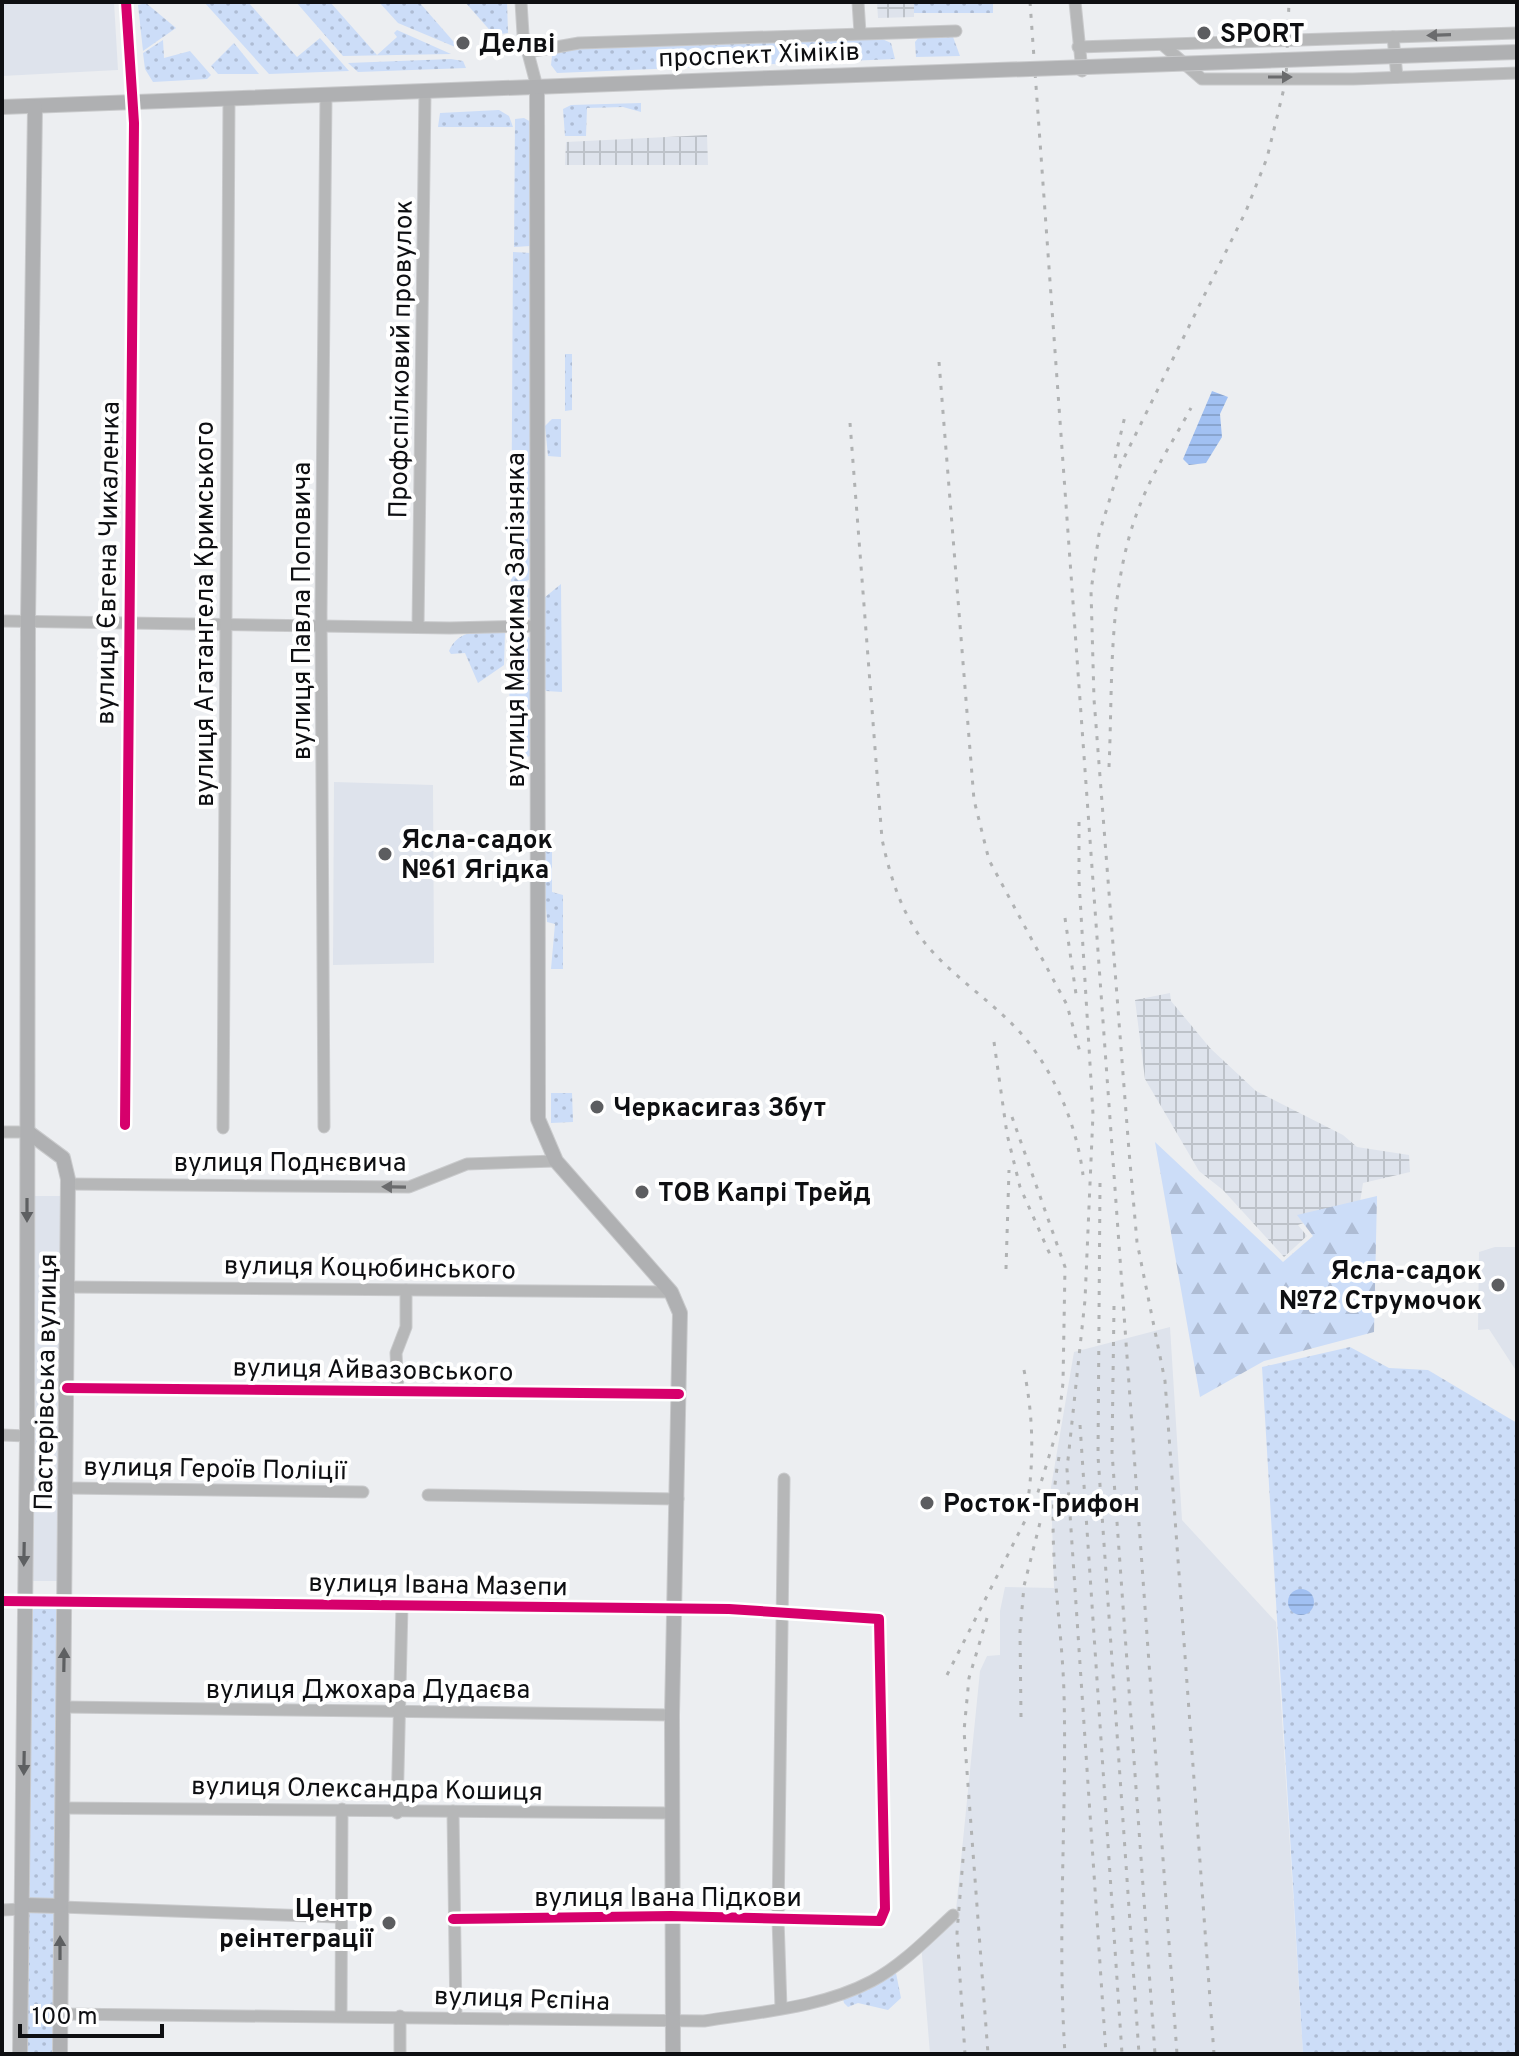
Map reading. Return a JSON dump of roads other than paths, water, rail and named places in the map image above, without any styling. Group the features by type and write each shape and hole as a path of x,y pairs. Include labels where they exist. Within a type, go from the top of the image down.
{"main road":[{"name":"проспект Хіміків","path":"2,107 1517,52"},
{"name":"вулиця Максима Залізняка","path":"537,87 538,1119 556,1161 671,1292 680,1313 672,1715 673,2054"},
{"name":"Пастерівська вулиця","path":"20,2054 27,1436 28,621 35,107"},
{"name":"Пастерівська вулиця","path":"28,1132 63,1158 69,1184 60,2054"},
{"path":"22,1907 60,1906"}],"street":[{"name":"вулиця Євгена Чикаленка","path":"125,1125 134,103 126,2"},
{"name":"вулиця Максима Залізняка","path":"521,2 537,87"},
{"path":"858,2 860,33"},
{"path":"1075,2 1080,71 1189,67"},
{"name":"проспект Хіміків","path":"528,52 579,43 956,31"},
{"path":"1078,47 1517,33"},
{"path":"1393,37 1397,77"},
{"path":"1163,45 1202,79 1517,73"},
{"path":"1110,46 1113,69"},
{"name":"Профспілковий провулок","path":"418,627 425,92"},
{"name":"вулиця Павла Поповича","path":"324,1127 326,95"},
{"name":"вулиця Агатангела Кримського","path":"223,1128 229,99"},
{"path":"2,621 537,626"},
{"path":"2,1132 28,1132"},
{"name":"вулиця Поднєвича","path":"69,1184 409,1187 467,1164 556,1161"},
{"name":"вулиця Коцюбинського","path":"69,1287 671,1292"},
{"path":"398,1391 396,1353 406,1327 406,1290"},
{"name":"вулиця Айвазовського","path":"67,1388 679,1394"},
{"path":"2,1435 27,1436"},
{"path":"781,2008 778,1919 784,1479"},
{"name":"вулиця Героїв Поліції","path":"66,1488 363,1492"},
{"path":"428,1495 678,1499"},
{"name":"вулиця Івана Мазепи","path":"2,1601 402,1605 873,1616 880,1621 882,1918"},
{"path":"397,1813 402,1605"},
{"name":"вулиця Джохара Дудаєва","path":"63,1707 672,1715"},
{"name":"вулиця Олександра Кошиця","path":"62,1808 672,1813"},
{"path":"341,2015 338,1917 342,1809"},
{"path":"453,1811 456,2018"},
{"path":"60,1906 338,1917"},
{"path":"2,1910 22,1907"},
{"name":"вулиця Рєпіна","path":"60,2014 704,2021 804,2005 870,1982 898,1964 953,1915"},
{"name":"вулиця Івана Підкови","path":"453,1919 671,1916 878,1922 882,1918"},
{"path":"400,2016 400,2054"}],"water":[{"path":"1212,391 1228,397 1220,414 1222,437 1206,463 1189,465 1183,459"},
{"path":"1301,1589 1310,1593 1314,1602 1310,1611 1301,1615 1292,1611 1288,1602 1292,1593"}],"railway":[{"path":"1030,2 1177,2054"},
{"path":"1214,2054 1165,1381 1137,1242 1129,1151 1094,699 1091,591 1099,534 1120,466 1246,211 1267,158 1286,80 1289,2"},
{"path":"939,362 974,800 989,860 1067,1005 1081,1056"},
{"path":"1109,767 1114,632 1123,564 1147,488 1191,408"},
{"path":"1115,458 1125,416"},
{"path":"850,423 882,839 889,868 905,911 930,949 1007,1019 1036,1052 1067,1111 1083,1175"},
{"path":"1079,822 1079,881 1093,1114 1085,1300 1067,1469 1106,2054"},
{"path":"1065,918 1076,994"},
{"path":"994,1042 1007,1134 1020,1187 1052,1259"},
{"path":"947,1675 1036,1499 1058,1427 1063,1383 1065,1267 1011,1114"},
{"path":"1006,1269 1009,1170"},
{"path":"1100,1183 1098,1456 1139,2054"},
{"path":"1114,1306 1112,1452 1155,2054"},
{"path":"1024,1370 1032,1435 1028,1500"},
{"path":"1080,1425 1122,2054"},
{"path":"1059,1457 1053,1545 1064,1694 1062,1964 1065,2054"},
{"path":"1021,1717 1020,1632 1024,1586 1046,1499"},
{"path":"987,1618 969,1678 964,1731 988,2054"},
{"path":"964,1847 957,1933 965,2054"}],"place":[{"name":"SPORT","path":"1204,33"},
{"name":"Делві","path":"463,43"},
{"name":"Ясла-садок №61 Ягідка","path":"385,854"},
{"name":"Черкасигаз Збут","path":"597,1107"},
{"name":"ТОВ Капрі Трейд","path":"642,1192"},
{"name":"Ясла-садок №72 Струмочок","path":"1498,1285"},
{"name":"Росток-Грифон","path":"927,1503"},
{"name":"Центр реінтеграції","path":"389,1923"}]}
